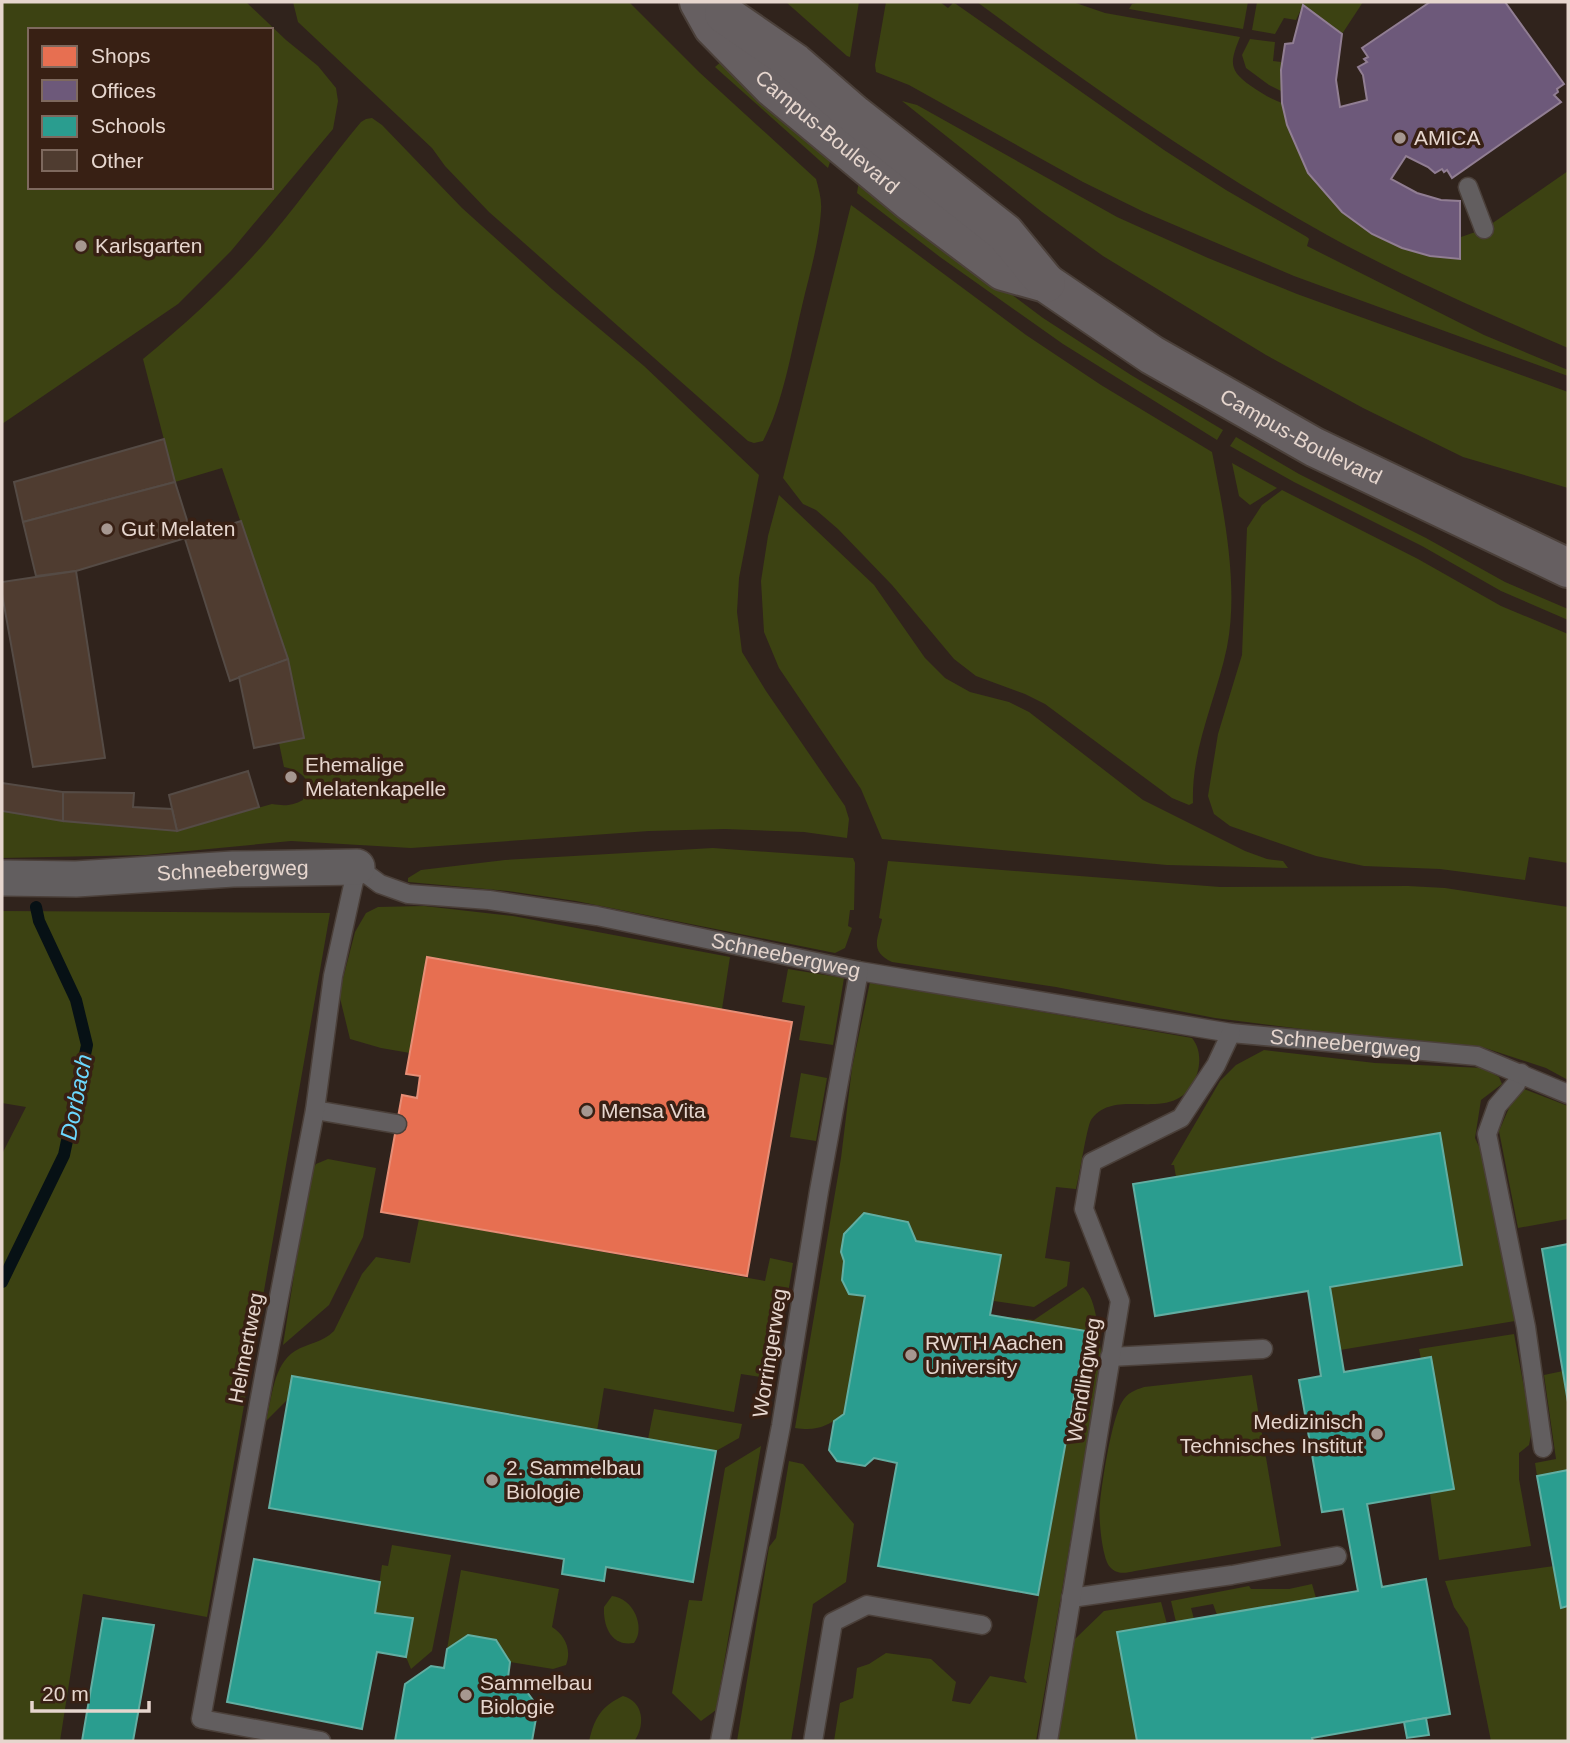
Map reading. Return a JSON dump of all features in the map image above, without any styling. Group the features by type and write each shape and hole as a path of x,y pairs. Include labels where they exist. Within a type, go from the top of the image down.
{"street":[{"name":"Campus-Boulevard","path":"699,2 713,27 772,87 859,161 1003,271 1046,283"},
{"name":"Campus-Boulevard","path":"707,2 795,63 855,115 1005,233 1046,283 1153,355 1303,440 1568,568"},
{"name":"Schneebergweg","path":"2,877 76,879 233,869 357,867"}],"lane":[{"path":"1468,187 1484,229"},
{"name":"Schneebergweg","path":"357,867 380,884 408,894 489,901 597,916 859,971 1231,1033 1477,1056 1568,1094"},
{"name":"Helmertweg","path":"321,1741 201,1719 263,1378 316,1110 333,976 357,867"},
{"name":"Worringerweg","path":"720,1741 781,1426 819,1191 859,971"},
{"name":"Wendlingweg","path":"1048,1741 1120,1301 1084,1209 1092,1162 1181,1118 1216,1065 1231,1033"},
{"path":"1521,1073 1516,1084 1497,1106 1487,1135 1526,1327 1542,1447"},
{"path":"316,1110 397,1124"},
{"path":"1110,1357 1263,1349"},
{"path":"1071,1598 1232,1575 1337,1556"},
{"path":"813,1741 833,1622 867,1605 982,1625"}],"green space":[{"path":"2,2 246,2 318,66 336,88 338,101 333,129 231,251 178,304 2,424"},
{"path":"293,2 629,2 699,72 816,179 821,207 816,247 791,357 763,441 748,441 489,212 445,166 432,148 298,22"},
{"path":"786,2 859,2 850,57 847,56"},
{"path":"886,2 940,2 948,8 953,3 956,4 1164,150 1307,237 1307,246 1484,335 1568,370 1568,376 1294,276 1144,212 1083,182 909,85 876,72"},
{"path":"977,2 1073,2 1105,13 1240,37 1233,59 1238,75 1266,96 1282,103 1287,125 1308,173 1342,212 1372,234 1460,259 1461,237 1484,229 1568,171 1568,348 1386,266 1282,209 1148,124"},
{"path":"1248,2 1243,29 1129,9 1132,4"},
{"path":"1257,2 1363,2 1342,34 1303,5 1296,20 1284,18 1275,34 1252,30"},
{"path":"1250,39 1275,42 1273,61 1281,62 1281,91 1246,68 1242,55"},
{"path":"722,61 832,156 828,168 715,67"},
{"path":"902,101 917,105 1117,217 1208,258 1297,294 1568,392 1568,488 1463,457 1363,408 1266,355 1103,256 1042,212"},
{"path":"372,118 382,125 462,208 552,289 644,366 759,475 739,578 737,612 742,652 845,806 849,819 847,838 804,832 725,829 649,831 411,848 291,841 146,855 2,858 2,811 63,821 177,831 272,804 288,805 303,800 308,783 298,772 284,767 279,743 304,738 288,659 222,468 175,482 143,359 228,283 285,218 361,122"},
{"path":"859,180 1043,318 1223,430 1217,440 1063,344 940,257 857,193"},
{"path":"851,205 1026,335 1101,385 1212,452 1231,575 1230,624 1222,667 1200,743 1193,783 1193,803 1189,805 1172,798 1045,704 976,676 954,659 892,585 838,529 816,510 803,504 783,478"},
{"path":"1236,437 1299,474 1426,538 1505,582 1568,609 1568,620 1501,591 1422,546 1294,482 1230,446"},
{"path":"1232,463 1277,488 1250,505 1239,496"},
{"path":"1282,490 1418,559 1501,606 1568,634 1568,863 1529,857 1525,880 1440,869 1364,866 1316,856 1230,826 1214,814 1208,796 1218,734 1242,655 1247,528 1262,505"},
{"path":"779,495 874,585 925,658 945,678 970,692 1009,702 1029,712 1143,800 1245,851 1267,859 1283,861 1288,868 1167,865 882,839 861,789 779,668 764,632 761,581 768,536"},
{"path":"713,848 853,858 854,910 850,910 848,926 852,928 845,948 835,953 576,901 508,891 408,882 408,878 421,870 505,860"},
{"path":"888,861 1220,887 1445,888 1568,907 1568,1080 1546,1068 1479,1046 1342,1034 1215,1018 1056,987 892,962 877,948"},
{"path":"424,906 513,916 730,957 722,1009 427,958 410,1053 350,1039 339,994 355,932 366,913 378,907"},
{"path":"2,911 330,913 207,1617 83,1594 60,1741 2,1741 2,1154 26,1107 2,1103"},
{"path":"788,969 844,978 833,1045 799,1040 805,1006 782,1002"},
{"path":"870,982 1192,1038 1198,1050 1198,1069 1188,1091 1176,1100 1115,1105 1102,1110 1091,1120 1076,1189 1056,1187 1045,1258 1070,1262 1067,1286 1034,1307 994,1301 1000,1255 916,1241 908,1222 864,1213 844,1234 841,1252 844,1261 842,1281 849,1294 865,1296 844,1414 821,1427 795,1428 841,1158 852,1068"},
{"path":"1264,1050 1375,1063 1483,1068 1499,1077 1502,1084 1481,1100 1475,1138 1482,1153 1515,1321 1340,1350 1330,1287 1462,1265 1439,1133 1176,1177 1174,1165 1171,1165 1220,1081 1236,1065"},
{"path":"801,1073 827,1078 816,1141 790,1137"},
{"path":"1524,1089 1568,1106 1568,1219 1518,1228 1499,1131 1512,1101"},
{"path":"328,1159 376,1168 363,1237 329,1305 283,1345 310,1173 316,1164"},
{"path":"419,1219 765,1281 770,1258 793,1263 774,1379 741,1374 734,1412 604,1388 597,1431 288,1399 266,1421 274,1383 288,1357 334,1331 362,1274 376,1257 410,1263"},
{"path":"1083,1287 1095,1309 1102,1357 1036,1741 834,1741 840,1703 853,1698 857,1668 886,1653 931,1659 956,1682 952,1701 970,1704 990,1676 1027,1683 1024,1678 1086,1332 990,1315 1034,1320"},
{"path":"1514,1334 1532,1430 1529,1445 1519,1453 1519,1479 1531,1546 1439,1560 1430,1494 1454,1489 1431,1358 1421,1359 1419,1349"},
{"path":"1563,1371 1568,1402 1568,1470 1537,1476 1535,1463 1556,1459 1544,1375"},
{"path":"1252,1375 1281,1546 1128,1572 1113,1570 1107,1562 1103,1546 1100,1509 1111,1435 1124,1399 1144,1387"},
{"path":"654,1409 742,1424 739,1438 716,1451 648,1439"},
{"path":"761,1446 716,1710 701,1721 672,1693 689,1600 702,1601 725,1468"},
{"path":"789,1461 803,1464 854,1524 846,1582 813,1604 791,1741 737,1741 769,1547 776,1538"},
{"path":"392,1545 451,1555 432,1651 411,1669 406,1657 413,1618 375,1613 382,1565 388,1566"},
{"path":"1554,1566 1562,1608 1568,1606 1568,1741 1491,1741 1468,1628 1454,1607 1445,1581"},
{"path":"461,1570 559,1589 552,1627 561,1634 566,1643 566,1665 553,1669 510,1662 496,1640 468,1635 447,1649"},
{"path":"1312,1584 1316,1598 1217,1615 1213,1604 1191,1608 1194,1619 1176,1622 1171,1601 1249,1586 1251,1589 1289,1589"},
{"path":"612,1596 626,1602 635,1614 639,1629 634,1643 619,1642 607,1628 604,1607"},
{"path":"1161,1602 1167,1624 1117,1633 1137,1741 1058,1741 1075,1639 1104,1611"},
{"path":"623,1696 635,1703 641,1715 635,1740 589,1741 600,1714 609,1704"}],"building: Shops":[{"name":"Mensa Vita","path":"427,957 792,1022 747,1276 381,1212 402,1095 417,1098 420,1076 406,1074"}],"building: Offices":[{"name":"AMICA","path":"1430,2 1505,2 1564,84 1554,95 1561,102 1452,178 1447,170 1444,172 1442,169 1435,173 1406,156 1391,179 1417,193 1441,200 1460,201 1460,259 1430,256 1402,248 1372,234 1342,212 1308,173 1287,125 1282,103 1281,70 1285,44 1293,43 1303,5 1342,34 1336,80 1340,107 1367,100 1363,75 1358,67 1367,62 1364,59 1368,57 1362,48"}],"building: Schools":[{"name":"Medizinisch Technisches Institut","path":"1440,1133 1462,1265 1330,1287 1344,1372 1431,1357 1454,1489 1367,1504 1382,1587 1426,1579 1450,1714 1312,1738 1313,1741 1137,1741 1117,1632 1358,1591 1343,1509 1322,1512 1299,1380 1321,1376 1308,1291 1155,1316 1133,1184"},
{"path":"864,1213 908,1222 916,1241 1001,1255 990,1315 1086,1331 1038,1595 878,1566 897,1463 874,1458 865,1466 837,1461 829,1450 834,1421 844,1414 865,1296 849,1294 842,1280 844,1261 841,1252 844,1234"},
{"path":"1568,1244 1568,1402 1542,1249"},
{"name":"2. Sammelbau Biologie","path":"292,1376 716,1451 693,1582 606,1567 604,1581 562,1574 564,1559 269,1508"},
{"path":"1568,1470 1568,1606 1561,1608 1537,1476"},
{"path":"254,1559 380,1582 375,1613 413,1618 406,1657 377,1652 362,1729 227,1702"},
{"path":"103,1618 154,1625 133,1741 82,1741"},
{"name":"Sammelbau Biologie","path":"468,1635 496,1640 510,1662 508,1678 519,1681 538,1707 532,1741 395,1741 405,1684 431,1666 444,1668 447,1649"},
{"path":"1426,1718 1429,1735 1407,1738 1404,1722"}],"building: Other":[{"path":"164,439 175,482 23,522 14,482"},
{"name":"Gut Melaten","path":"175,482 192,536 76,571 36,576 23,522"},
{"path":"241,521 288,659 230,681 185,539"},
{"path":"76,571 105,758 33,767 2,582"},
{"path":"288,659 304,738 254,748 239,677"},
{"path":"248,771 259,807 177,831 169,795"},
{"path":"2,783 63,792 63,821 2,811"},
{"path":"63,792 134,793 133,807 172,809 177,831 63,821"}],"waterway":[{"name":"Dorbach","path":"2,1282 64,1155 87,1045 76,1000 39,921 36,907"}],"place":[{"name":"AMICA","path":"1400,138"},
{"name":"Karlsgarten","path":"81,246"},
{"name":"Gut Melaten","path":"107,529"},
{"name":"Ehemalige Melatenkapelle","path":"291,777"},
{"name":"Mensa Vita","path":"587,1111"},
{"name":"RWTH Aachen University","path":"911,1355"},
{"name":"Medizinisch Technisches Institut","path":"1377,1434"},
{"name":"2. Sammelbau Biologie","path":"492,1480"},
{"name":"Sammelbau Biologie","path":"466,1695"}]}
